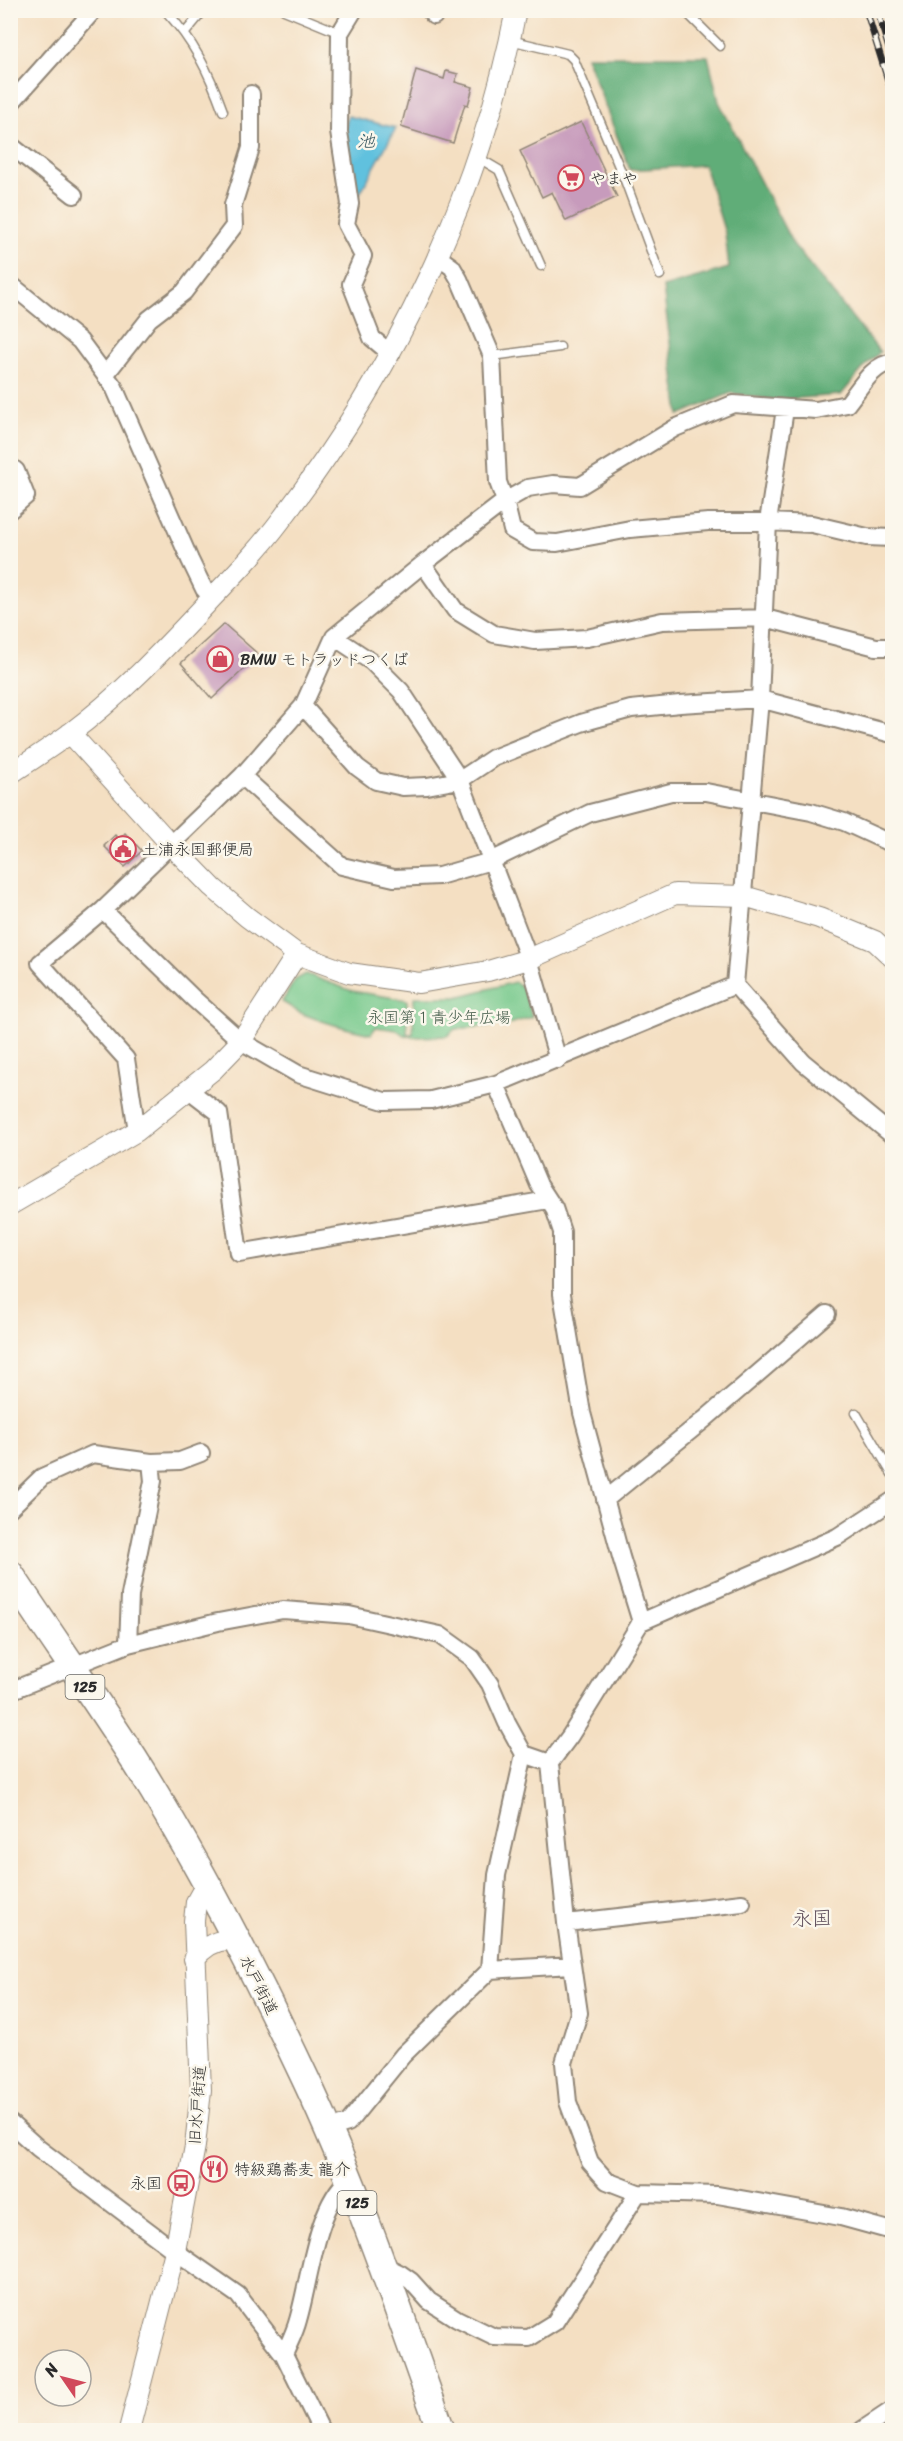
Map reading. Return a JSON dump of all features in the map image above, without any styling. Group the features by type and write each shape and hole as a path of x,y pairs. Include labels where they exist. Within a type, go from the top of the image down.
{"highway":[{"name":"水戸街道","path":"10,1574 134,1760 206,1884 282,2029 348,2180 441,2430"}],"street":[{"path":"10,104 94,10"},
{"path":"354,10 340,33 339,132 350,204 346,224 363,256 351,284 372,338 391,354"},
{"path":"430,10 434,16 438,10"},
{"path":"10,774 70,733 166,649 249,559 320,467 391,354 438,257 477,157 510,40 516,10"},
{"path":"105,375 149,319 184,292 234,226 233,205 251,148 251,94"},
{"path":"10,146 74,195"},
{"path":"438,257 452,267 459,279 492,356 498,482 512,530 533,542 557,543 630,529 708,522 768,522 812,524 867,537 892,538"},
{"path":"10,284 80,341 114,387 190,560 204,589 212,598"},
{"path":"137,1131 126,1059 40,963 104,910 242,776 303,706 334,638 423,564 505,501 528,488 553,484 580,486 675,428 734,404 816,410 847,404 873,372 884,363 892,363"},
{"path":"785,409 768,522 760,699 735,985 803,1062 892,1135"},
{"path":"10,466 16,471 26,496 10,510"},
{"path":"423,564 455,610 494,634 535,641 587,638 662,621 765,618 876,647 892,647"},
{"path":"334,638 372,662 401,691 460,780 529,958 558,1060"},
{"path":"303,706 357,767 376,781 403,787 427,786 460,780 493,758 581,723 631,710 680,704 760,699 892,734"},
{"path":"70,733 212,887 247,917 297,954 349,973 419,983 488,971 529,958 675,894 744,896 819,918 875,941 892,957"},
{"path":"242,776 342,866 394,878 439,876 491,861 590,813 670,792 706,792 811,812 844,822 892,844"},
{"path":"104,910 194,999 241,1041 298,1074 384,1101 431,1100 495,1084 558,1060 735,985"},
{"path":"10,1205 137,1131 213,1070 241,1041 297,954"},
{"path":"495,1084 562,1232 562,1294 582,1413 641,1622"},
{"path":"189,1090 219,1113 238,1253 548,1200"},
{"path":"605,1500 705,1419 827,1314"},
{"path":"10,1508 42,1477 93,1454 151,1462 180,1461 201,1453"},
{"path":"128,1644 130,1595 153,1480 151,1462"},
{"path":"892,1502 837,1537 641,1622 550,1763 566,1923 579,2013 564,2063 568,2102 590,2162 607,2181 638,2193 718,2195 841,2217 892,2231"},
{"path":"10,1691 128,1644 218,1622 283,1611 349,1615 440,1635 472,1658 490,1684 524,1755 497,1875 490,1970"},
{"path":"524,1755 550,1763"},
{"name":"旧水戸街道","path":"129,2430 175,2251 195,2146 201,2090 194,1959 196,1902 206,1884"},
{"path":"566,1923 742,1903"},
{"path":"194,1959 214,1943 226,1939 236,1941"},
{"path":"327,2128 348,2123 403,2055 490,1970 572,1965"},
{"path":"10,2123 38,2148 175,2251 238,2295 284,2355 321,2430"},
{"path":"284,2355 298,2322 325,2215 341,2186 348,2180"},
{"path":"384,2272 393,2270 401,2274 411,2281 429,2301 457,2319 494,2337 529,2338 555,2322 638,2193"},
{"path":"862,2430 892,2410"}],"lane":[{"path":"165,10 197,50 224,111"},
{"path":"185,33 204,10"},
{"path":"284,10 340,33"},
{"path":"684,10 720,46"},
{"path":"510,40 567,54 574,60 626,183 660,275"},
{"path":"477,157 499,170 541,266"},
{"path":"492,356 560,347"},
{"path":"856,1413 892,1474"}],"green space":[{"path":"586,56 708,56 719,102 793,244 880,352 841,395 773,400 731,393 679,415 663,287 729,268 725,233 704,165 630,170"},
{"name":"永国第１青少年広場","path":"306,974 352,991 407,1000 407,1034 413,1034 414,997 457,997 515,982 523,988 532,1017 509,1024 455,1029 447,1036 414,1037 404,1035 397,1030 376,1027 371,1034 300,1013 282,1002 295,980"}],"water":[{"name":"池","path":"348,116 396,128 355,202 344,132"}],"building":[{"path":"416,70 444,79 446,71 458,74 455,82 473,87 468,105 465,104 453,143 401,127"},
{"path":"581,122 617,197 566,221 552,192 542,197 520,151"},
{"name":"BMW モトラッドつくば","path":"224,624 259,655 212,699 181,663"},
{"path":"125,833 142,851 125,867 104,846 115,835 119,839"}],"railway":[{"path":"866,10 892,93"},
{"path":"877,10 892,58"}],"place":[{"name":"やまや","path":"571,178"},
{"name":"BMW モトラッドつくば","path":"220,659"},
{"name":"土浦永国郵便局","path":"123,849"},
{"name":"特級鶏蕎麦 龍介","path":"214,2169"},
{"name":"永国","path":"181,2183"}],"district":[{"name":"永国","path":"812,1918"}]}
